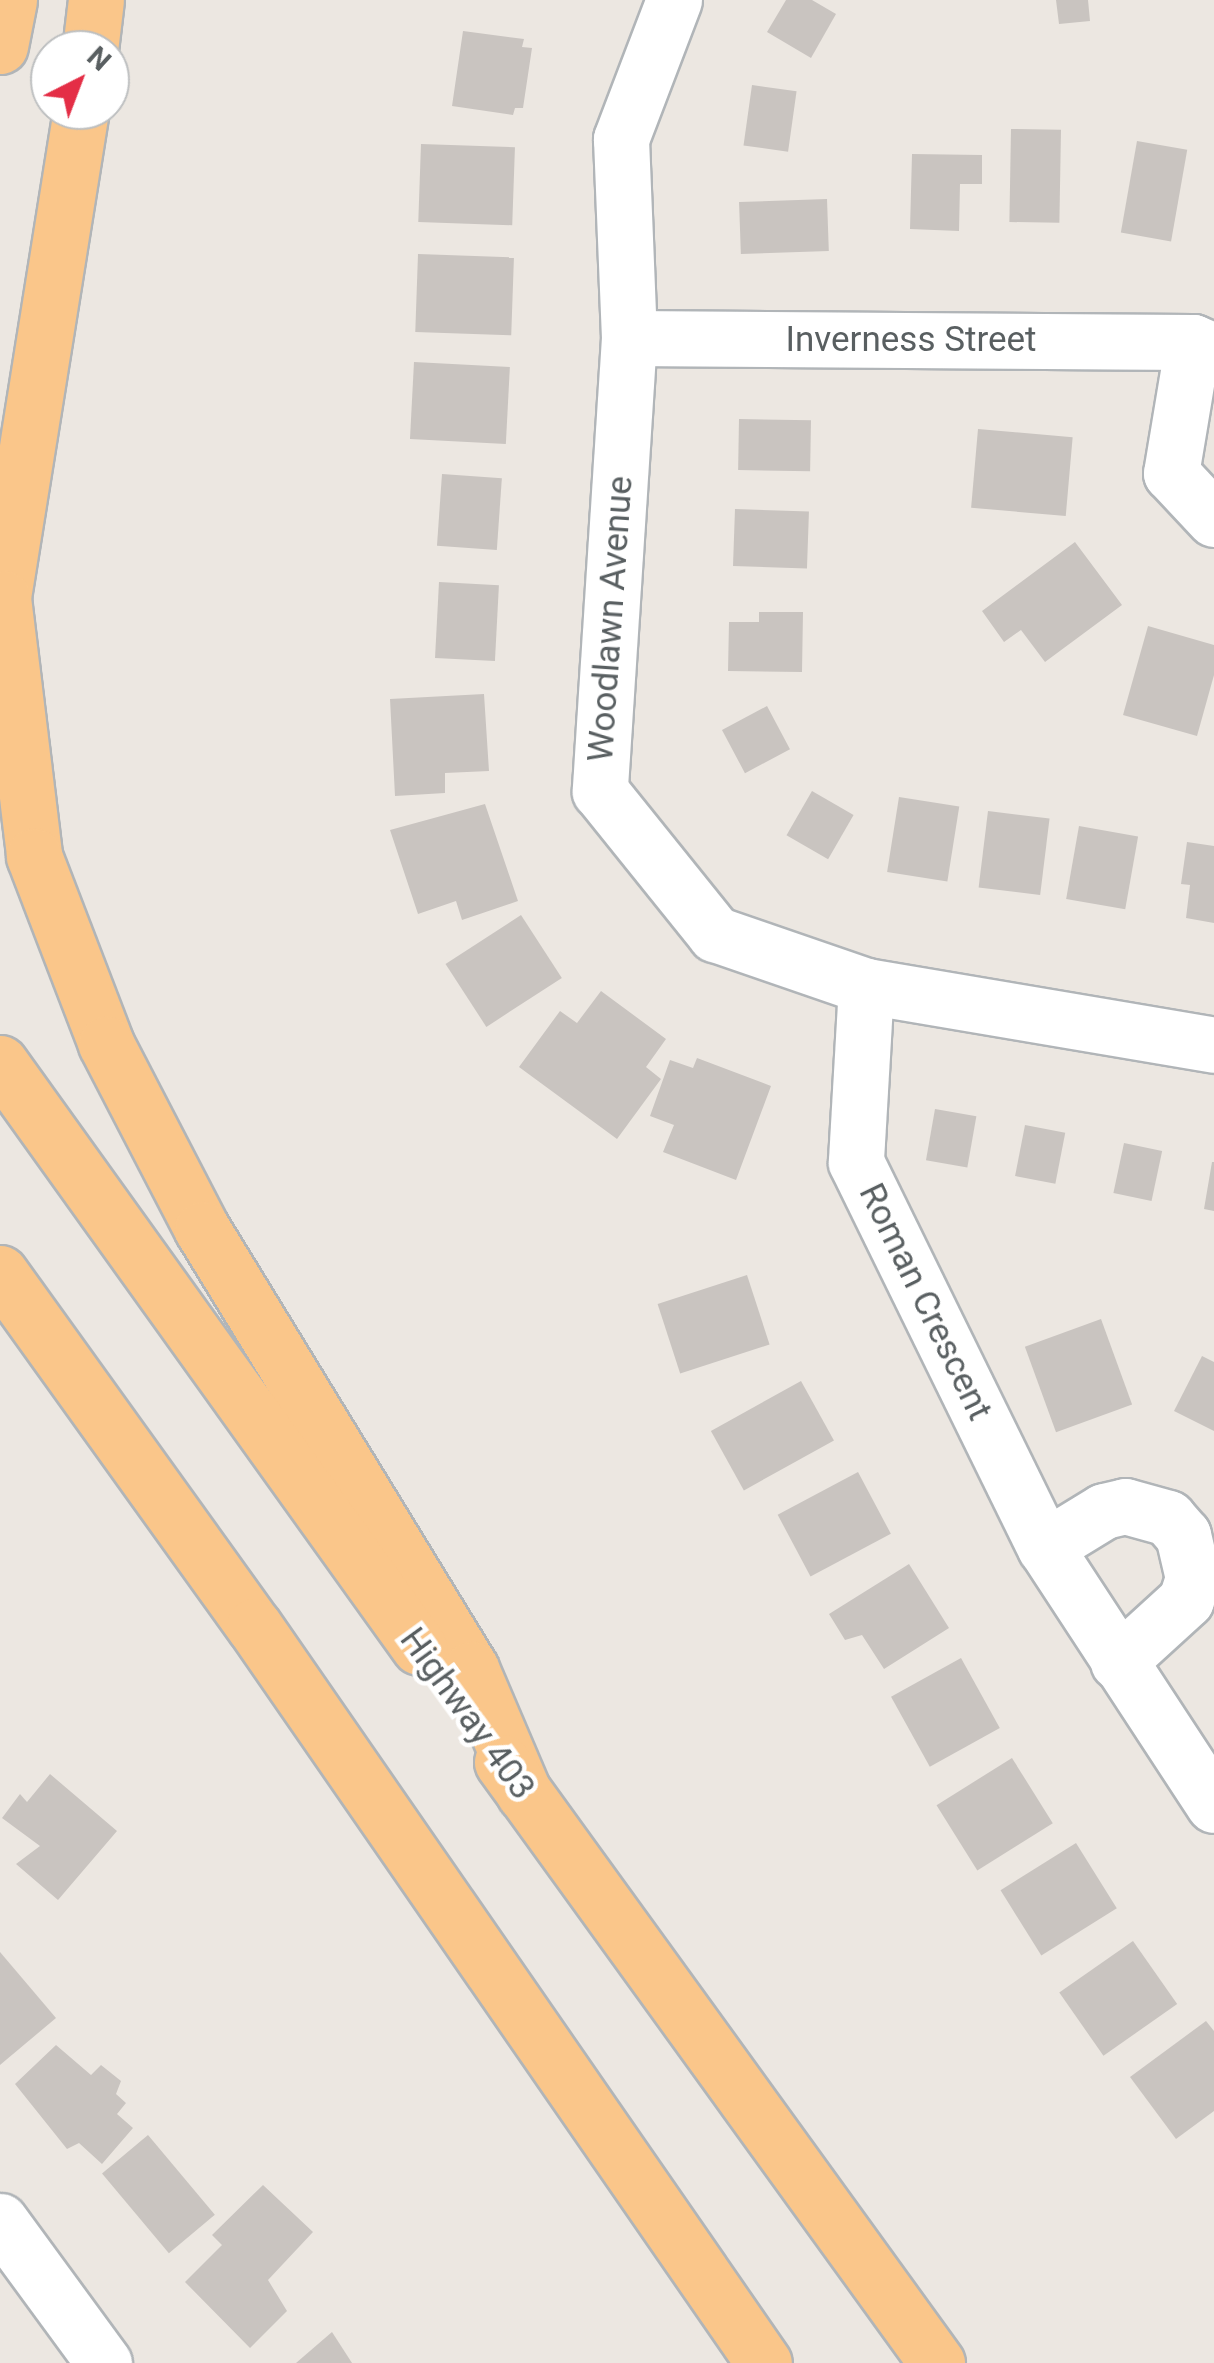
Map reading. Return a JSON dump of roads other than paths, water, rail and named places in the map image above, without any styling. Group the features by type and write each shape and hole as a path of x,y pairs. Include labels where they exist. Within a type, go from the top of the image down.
{"highway":[{"path":"0,46 8,0"},
{"path":"92,30 96,0"},
{"path":"78,130 3,598 34,856 106,1044 202,1229 471,1669 524,1793"},
{"name":"Highway 403","path":"0,1062 937,2363"},
{"path":"0,1273 265,1643 764,2363"}],"street":[{"name":"Woodlawn Avenue","path":"674,0 621,139 629,338 600,791 715,934 866,986 1214,1045"},
{"name":"Inverness Street","path":"629,338 1204,347 1171,474 1214,519"},
{"name":"Roman Crescent","path":"866,986 856,1162 1046,1547 1214,1806"},
{"path":"1046,1547 1104,1511 1126,1506 1148,1508 1183,1534 1192,1567 1186,1600 1118,1662"},
{"path":"0,2220 104,2363"}]}
